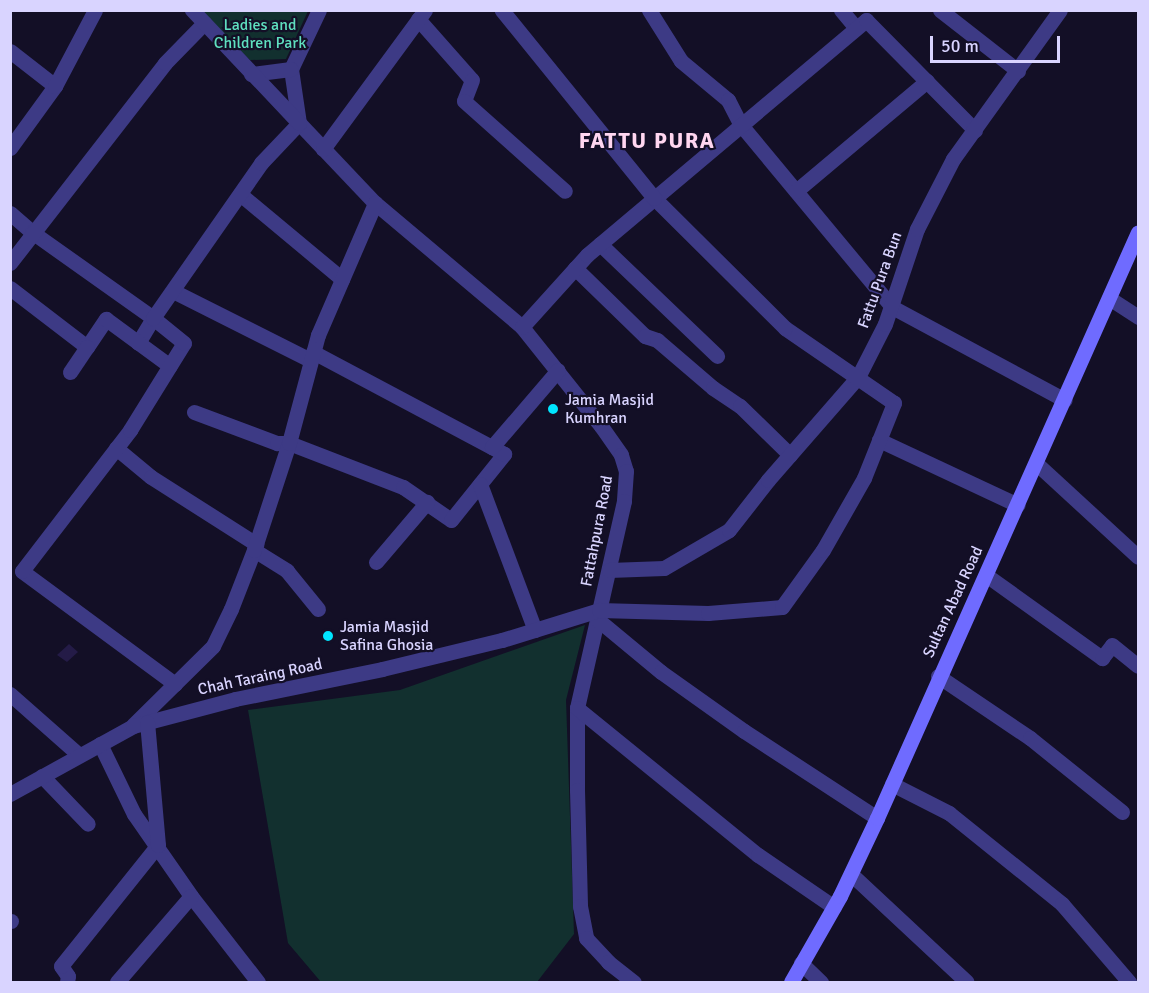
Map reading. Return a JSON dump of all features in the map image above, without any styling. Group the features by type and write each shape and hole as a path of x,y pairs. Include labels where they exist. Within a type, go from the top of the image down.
{"street":[{"path":"10,148 55,86 95,10"},
{"name":"Fattahpura Road","path":"192,10 375,203 522,327 558,370 621,455 626,471 624,501 577,708 580,906 586,938 608,962 634,982"},
{"path":"138,343 261,164 299,123 291,69 319,10"},
{"path":"502,10 654,198 785,328 858,377"},
{"path":"649,10 681,61 728,100 741,125 892,307 1065,400"},
{"path":"841,10 856,28"},
{"path":"940,10 1018,71"},
{"name":"Fattu Pura Bun","path":"609,570 664,568 729,530 858,377 892,307 917,229 953,159 1060,10"},
{"path":"323,149 421,15 472,80 464,101 565,191"},
{"path":"522,327 600,244 866,20 975,130"},
{"path":"10,262 165,63 204,23"},
{"path":"10,51 55,86"},
{"path":"251,74 291,69"},
{"path":"796,191 927,81"},
{"path":"240,194 342,279"},
{"path":"67,982 68,976 61,966 158,845 140,724 213,646 255,547 289,443 311,356 375,203"},
{"path":"10,213 32,232 153,318 184,344 130,430 22,570 175,684"},
{"name":"Sultan Abad Road","path":"791,982 834,907 877,818 938,676 1037,464 1138,232"},
{"path":"600,244 717,356"},
{"path":"575,268 645,336 657,340 713,388 740,406 790,455"},
{"path":"10,288 87,347"},
{"path":"173,291 311,356 504,454 451,520 403,487 289,443 277,443 194,412"},
{"path":"1109,298 1138,317"},
{"path":"70,372 106,319 170,366"},
{"path":"492,447 558,370"},
{"name":"Chah Taraing Road","path":"10,794 140,724 235,699 393,667 598,614 708,613 782,607 823,550 864,478 894,403 858,377"},
{"path":"879,440 1018,505"},
{"path":"116,448 151,477 287,571 318,609"},
{"path":"1037,464 1138,557"},
{"path":"480,484 535,630"},
{"path":"376,562 427,502"},
{"path":"986,575 1102,658 1112,645 1138,666"},
{"path":"598,614 661,672 744,731 877,818"},
{"path":"938,676 1029,738 1122,812"},
{"path":"10,694 79,755"},
{"path":"577,708 758,855 834,907"},
{"path":"100,744 134,814 158,845 191,896 258,982"},
{"path":"42,776 88,824"},
{"path":"892,784 949,813 1062,904 1129,982"},
{"path":"851,874 967,982"},
{"path":"117,982 191,896"},
{"path":"801,963 821,982"}],"green space":[{"name":"Ladies and Children Park","path":"200,11 308,11 286,59 250,60"},
{"path":"585,625 566,700 574,934 537,982 321,982 288,943 248,710 400,690"}],"building":[{"path":"69,644 78,652 67,662 57,655"}],"place":[{"name":"Jamia Masjid Kumhran","path":"553,409"},
{"name":"Jamia Masjid Safina Ghosia","path":"328,636"}],"district":[{"name":"FATTU PURA","path":"647,141"}]}
